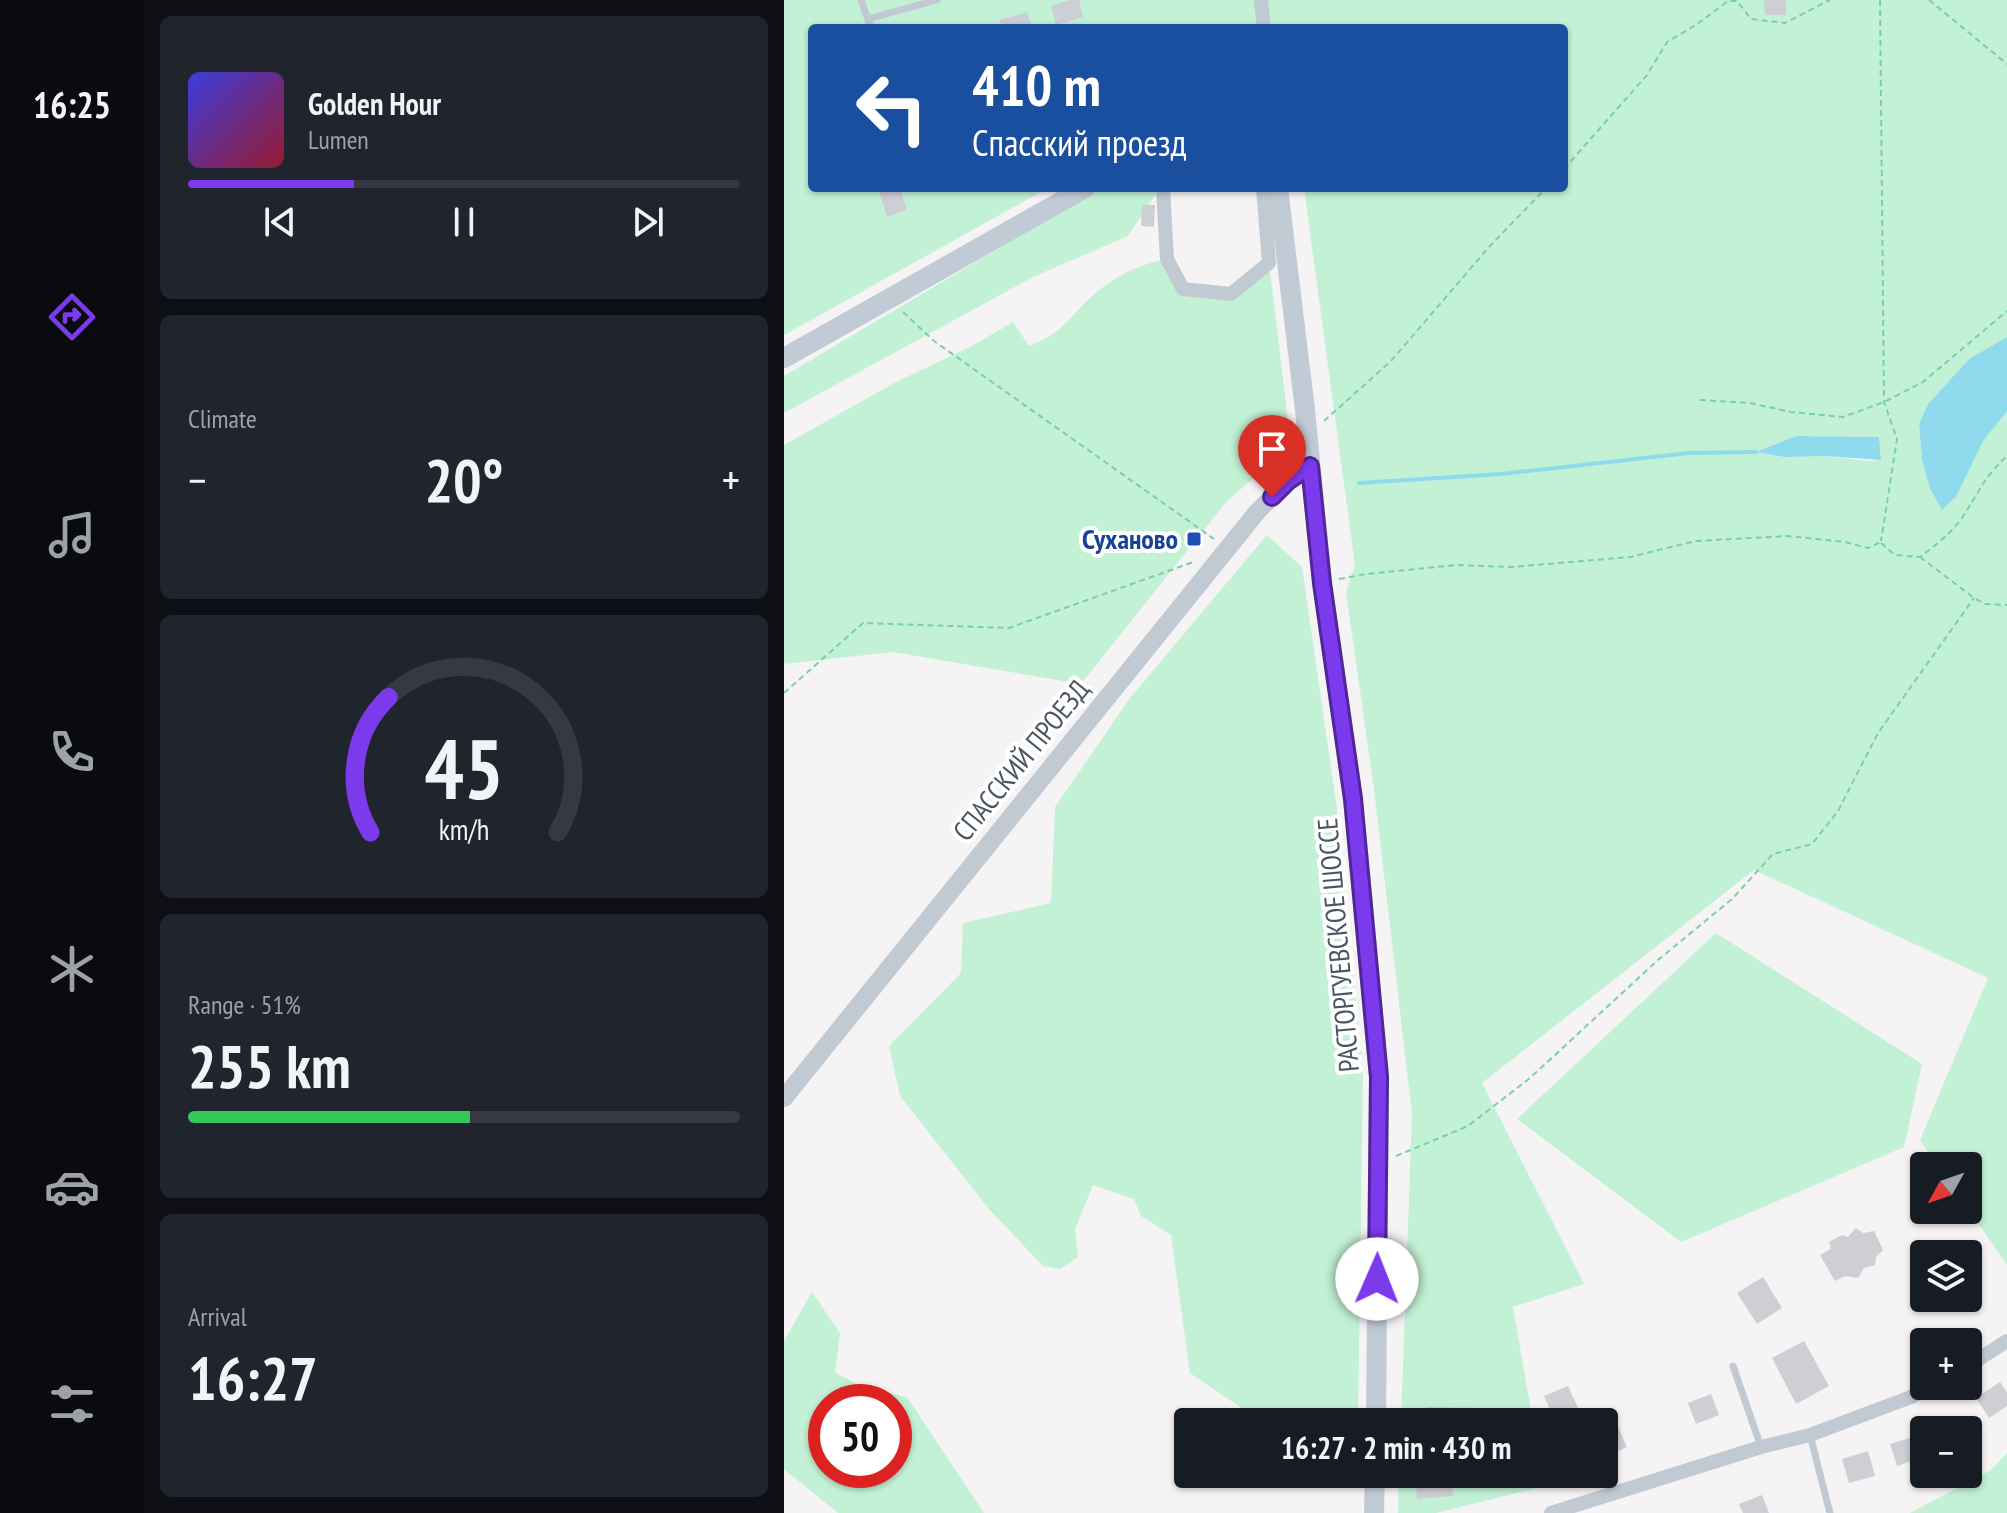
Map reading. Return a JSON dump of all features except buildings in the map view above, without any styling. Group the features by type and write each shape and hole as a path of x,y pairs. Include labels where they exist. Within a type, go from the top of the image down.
{"main road":[{"path":"784,358 1078,192"},
{"name":"РАСТОРГУЕВСКОЕ ШОССЕ","path":"1278,192 1322,583 1353,799 1379,1077 1376,1408"},
{"path":"1374,1513 1375,1488"}],"street":[{"path":"1261,0 1264,24"},
{"path":"1163,192 1167,259 1183,289 1231,294 1269,263 1263,192"},
{"name":"СПАССКИЙ ПРОЕЗД","path":"784,1098 1257,512 1288,481 1310,466"},
{"path":"1982,1357 2007,1341"},
{"path":"1551,1513 1761,1447 1810,1435 1910,1397"}],"lane":[{"path":"861,0 870,24 937,0"},
{"path":"1733,1366 1761,1447"},
{"path":"1810,1435 1830,1513"}],"path":[{"path":"1568,164 1647,75 1667,42 1728,1 1738,0 1751,19 1785,23 1830,0"},
{"path":"1880,0 1884,402 1897,439 1881,542"},
{"path":"1929,0 2007,64"},
{"path":"1307,432 1334,414 1391,361 1489,247 1542,192"},
{"path":"889,299 934,341 1227,550"},
{"path":"1700,400 1750,403 1791,412 1843,417 1884,402 1923,382 2007,311"},
{"path":"1920,557 1961,519 1984,479 2007,456"},
{"path":"1322,583 1366,574 1456,565 1511,567 1630,557 1696,541 1788,536 1845,542 1868,548 1881,542"},
{"path":"1881,542 1895,555 1920,557 1985,604 2007,605"},
{"path":"784,693 863,623 1009,628 1198,560"},
{"path":"1378,1164 1468,1126 1530,1078 1658,960 1732,899 1773,854 1812,844 1838,811 1878,733 1974,598"}],"green space":[{"path":"784,0 2007,0 2007,337 1969,359 1928,404 1919,424 1922,460 1930,489 1943,510 1956,497 1982,441 2007,411 2007,1265 1978,1224 1982,1224 1982,1152 1928,1152 1920,1140 1988,978 1754,870 1482,1083 1584,1284 1513,1307 1531,1408 1402,1408 1412,1114 1374,789 1346,592 1355,565 1305,192 1568,192 1568,24 808,24 808,192 1041,192 784,335","holes":["1796,436 1879,437 1881,460 1830,456 1782,456 1758,452"]},
{"path":"1093,192 1157,192 1128,236 1033,277 784,413 784,376"},
{"path":"1167,259 1183,289 1231,293 1269,263 1291,446 1226,502 1081,684 893,652 784,664 784,445 896,382 972,346 1013,322 1029,346 1041,341 1060,329 1089,299 1114,280 1139,267"},
{"path":"1267,535 1302,567 1336,802 1363,1070 1358,1408 1241,1408 1190,1373 1171,1235 1141,1216 1134,1199 1093,1185 1075,1229 1078,1257 1060,1269 1043,1266 989,1209 900,1096 889,1046 961,973 963,923 1051,903 1055,807 1130,698"},
{"path":"1716,933 1922,1064 1904,1147 1681,1242 1517,1119"},
{"path":"812,1292 840,1333 835,1372 856,1384 808,1384 808,1488 912,1488 912,1405 984,1513 838,1513 784,1469 784,1341"},
{"path":"2007,1453 2007,1513 1910,1513 1957,1488 1982,1488 1982,1475"},
{"path":"1399,1488 1537,1488 1436,1513 1398,1513"}],"water":[{"path":"2007,337 2007,411 1983,441 1956,497 1942,510 1930,489 1922,460 1919,424 1928,404 1969,359"},
{"path":"1796,436 1879,437 1881,460 1785,457 1756,452"}],"waterway":[{"path":"1359,483 1501,474 1689,453 1756,452"}],"place":[{"name":"Суханово","path":"1194,539"}],"route":[{"path":"1272,497 1310,466 1322,583 1353,799 1379,1077 1377,1279"}]}
